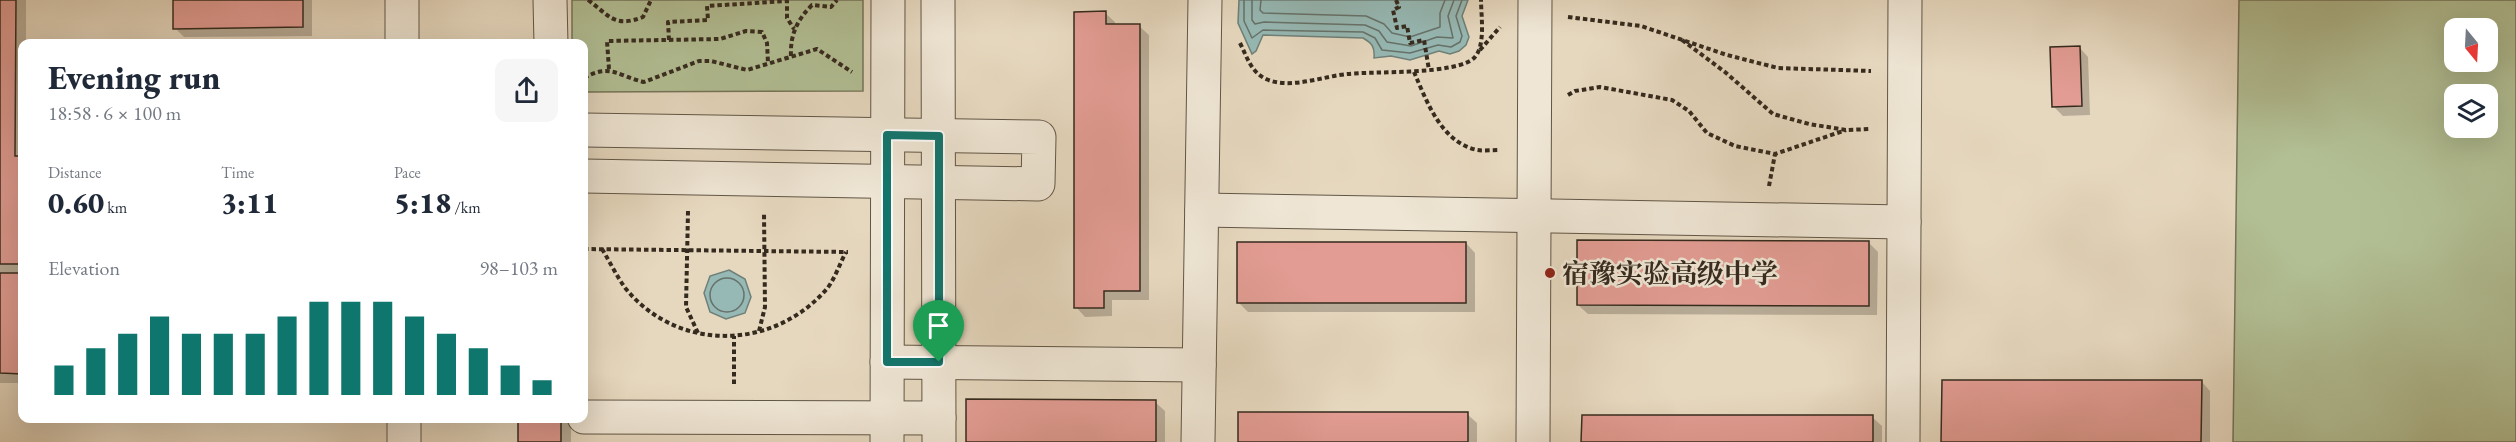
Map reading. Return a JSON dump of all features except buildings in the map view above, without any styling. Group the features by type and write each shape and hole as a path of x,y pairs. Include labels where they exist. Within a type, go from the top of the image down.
{"street":[{"path":"402,0 402,39"},
{"path":"550,0 550,39"},
{"path":"887,430 888,0"},
{"path":"588,417 734,418 887,430 939,430 938,0"},
{"path":"1903,442 1905,0"},
{"path":"1533,442 1535,7"},
{"path":"1198,442 1205,10"},
{"path":"588,130 1039,137 1038,184 588,176"},
{"path":"1202,210 1904,222"},
{"path":"887,362 1199,365"},
{"path":"404,423 404,442"}],"path":[{"path":"588,0 610,19 628,23 643,17 651,0"},
{"path":"791,56 790,41 804,13 813,5 831,7 837,0"},
{"path":"1396,0 1399,7 1394,10 1397,28 1407,26 1410,43 1424,40 1429,70"},
{"path":"1480,50 1481,0"},
{"path":"669,40 668,22 708,20 707,6 787,1 787,18 794,29"},
{"path":"1205,10 1239,41 1253,71 1267,80 1289,82 1347,74 1414,72 1472,60 1502,25 1535,7 1641,26 1676,36 1727,56 1778,68 1905,73"},
{"path":"609,69 607,41 720,39 746,31 762,32 767,43 768,63"},
{"path":"1676,36 1725,72 1773,114 1809,124 1846,130 1905,129"},
{"path":"588,76 609,69 644,82 699,62 711,61 747,70 817,49 869,85 887,90"},
{"path":"1414,72 1427,103 1444,130 1461,143 1477,150 1534,151"},
{"path":"1534,112 1575,91 1600,87 1672,100 1689,111 1707,133 1735,146 1775,154 1846,130"},
{"path":"688,177 686,307 698,334"},
{"path":"759,332 765,307 763,179"},
{"path":"588,249 887,253"},
{"path":"602,249 626,289 652,312 687,332 734,336 768,330 798,315 826,291 846,252"},
{"path":"734,336 734,418"}],"green space":[{"path":"572,0 863,0 863,91 588,92 588,39 572,39"},
{"path":"2239,0 2516,0 2516,442 2233,442"}],"water":[{"path":"1239,0 1468,0 1462,16 1469,37 1466,45 1459,51 1450,54 1439,51 1410,60 1391,56 1374,58 1372,46 1363,38 1263,35 1256,51 1252,54 1238,23"},
{"path":"729,270 745,279 751,297 745,313 726,319 710,312 704,293 710,276"}],"place":[{"name":"宿豫实验高级中学","path":"1550,273"}],"route":[{"path":"887,135 939,136 939,362 887,362 887,135"}]}
